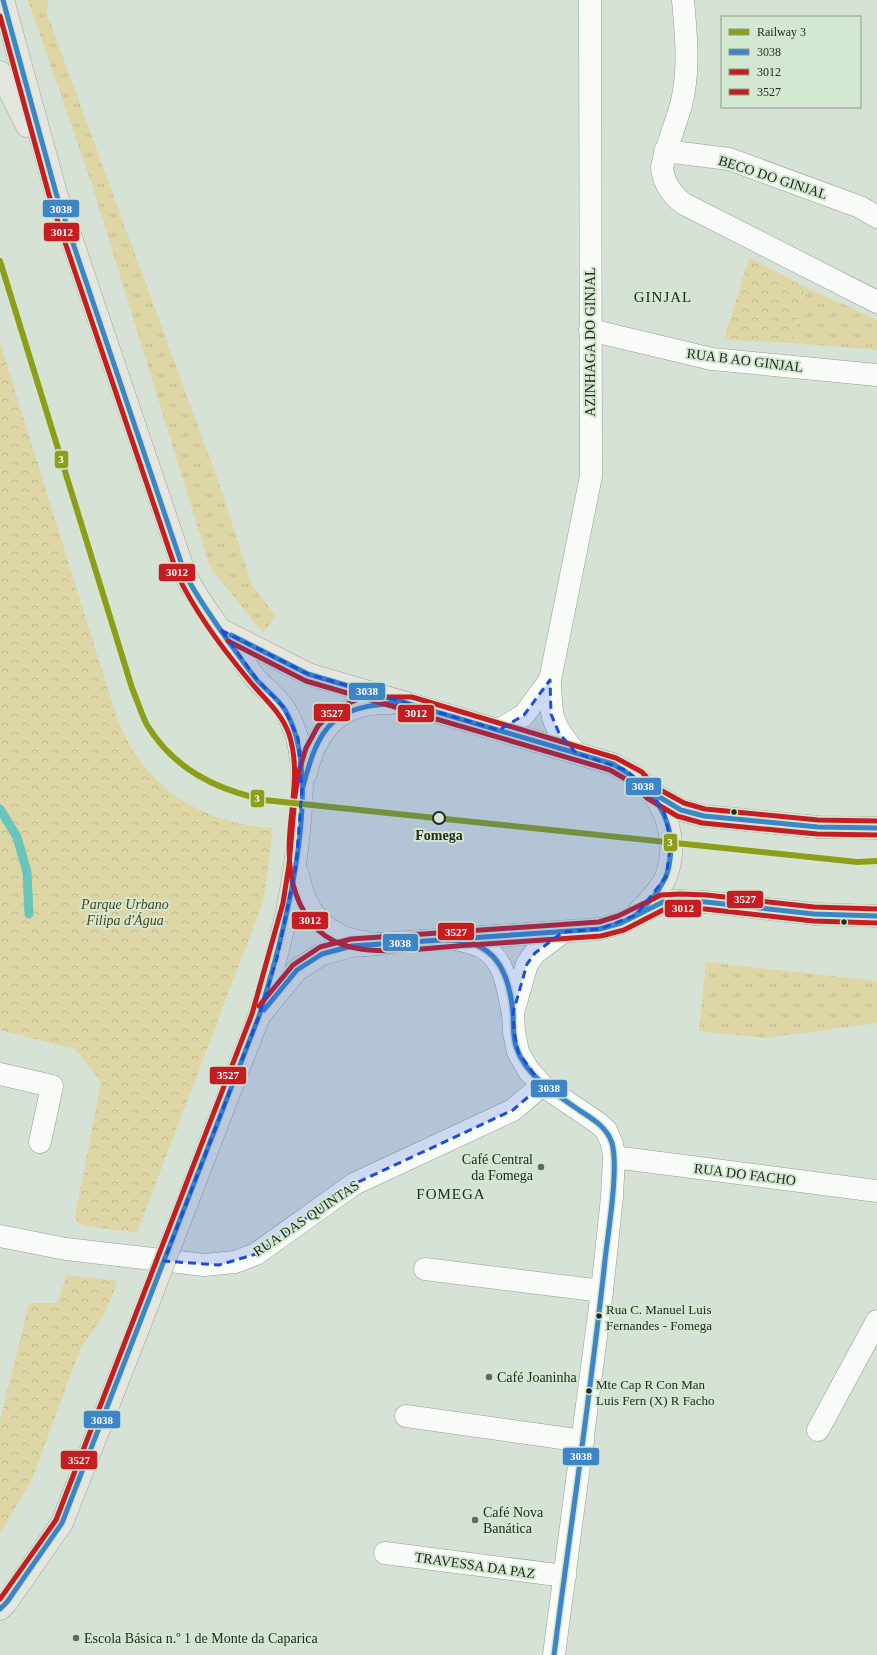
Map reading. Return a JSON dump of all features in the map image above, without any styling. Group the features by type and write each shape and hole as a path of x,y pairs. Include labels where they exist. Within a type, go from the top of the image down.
{"main road":[{"path":"0,1609 7,1602 62,1523 259,1016 277,958 296,866 302,789 301,754 298,738 284,708 256,678 195,595 185,574 149,472 56,193 3,0"},
{"path":"0,72 19,108 56,193"},
{"path":"221,630 308,674 576,753 626,770 638,778 651,792 664,812 670,832 670,853 666,877 655,895 636,915"},
{"path":"302,789 310,758 317,741 330,723 345,712 359,706 380,702 411,704"},
{"path":"651,792 681,810 704,816 818,827 877,828"},
{"path":"296,866 300,891 311,911 324,926 337,935 357,942 379,944"},
{"path":"259,1016 297,970 322,954 352,946 600,929 621,923 663,902 680,901 706,902 814,914 877,916"}],"street":[{"name":"AZINHAGA DO GINJAL","path":"576,753 559,733 551,714 550,680 591,476 590,0"},
{"path":"683,0 687,50 686,79 681,104 665,151 662,167 663,177 674,196 684,204 877,302"},
{"name":"BECO DO GINJAL","path":"665,151 729,159 860,207 877,217"},
{"name":"RUA B AO GINJAL","path":"590,330 712,359 877,375"},
{"name":"AZINHAGA DO GINJAL","path":"499,730 524,715 550,680"},
{"path":"513,1013 527,964 535,953 564,932"},
{"path":"456,939 481,947 496,959 504,972 513,1013 514,1032 518,1052 529,1071 542,1085 606,1130 612,1144 614,1157 602,1292 554,1655"},
{"path":"0,1074 52,1086 40,1142"},
{"name":"RUA DAS QUINTAS","path":"0,1236 66,1249 204,1266 235,1262 256,1254 354,1184 514,1110 542,1085"},
{"name":"RUA DO FACHO","path":"614,1157 877,1191"},
{"path":"425,1269 602,1292"},
{"path":"818,1430 877,1321"},
{"path":"406,1416 583,1441"},
{"name":"TRAVESSA DA PAZ","path":"385,1553 565,1576"}],"highlighted area":[{"path":"221,630 308,674 499,730 524,715 550,680 551,714 559,733 576,753 626,770 651,792 664,812 671,842 666,877 636,915 600,929 563,932 535,953 527,964 513,1013 514,1032 518,1052 542,1085 513,1110 354,1184 256,1254 219,1265 164,1261 259,1016 277,958 296,866 302,789 298,738 284,708 256,678"}],"green space":[{"path":"28,0 48,0 47,14 220,486 252,586 276,616 263,633 210,567 92,185"},
{"path":"749,257 805,287 792,343 724,340"},
{"path":"805,287 877,320 877,350 792,343"},
{"name":"Parque Urbano Filipa d'Água","path":"0,342 114,709 125,735 138,758 155,778 174,794 195,808 219,818 273,828 265,891 261,907 137,1233 85,1226 78,1223 75,1216 101,1082 75,1049 0,1030"},
{"path":"706,962 877,981 877,1023 764,1038 699,1031"},
{"path":"67,1275 118,1281 104,1315 81,1347 32,1479 0,1534 0,1421 29,1303 57,1303"}],"waterway":[{"path":"0,809 17,837 27,872 29,914"}],"rail line":[{"name":"3","path":"0,261 132,688 147,725 158,740 170,754 197,775 229,790 264,800 857,862 877,861"}],"transit line":[{"name":"3038","path":"0,1609 7,1602 62,1523 259,1016 279,946 296,861 301,818 302,777 297,740 285,710 246,666 195,592 185,574 56,193 3,0"},
{"name":"3012","path":"0,16 49,195 178,576 185,590 219,643 253,686 276,711 286,726 289,734 295,769 289,839 291,874 300,903 310,921 317,929 334,941 348,946 365,950 382,951 601,936 624,930 665,909 680,908 705,909 813,921 877,923"},
{"name":"3038","path":"231,635 308,674 613,764 625,771 646,789 662,810 667,822 670,836 671,850 667,875 661,887 636,915"},
{"name":"3012","path":"228,641 306,681 610,770 634,784 647,798 677,816 702,823 817,834 877,835"},
{"name":"3527","path":"0,1599 56,1520 252,1014 283,903 289,865 295,796 299,771 306,748 318,726 336,709 358,699 371,697 412,697 616,758 642,772 655,787 684,803 705,809 818,820 877,821"},
{"name":"3038","path":"303,787 309,765 316,748 323,733 333,722 345,714 360,708 402,703"},
{"name":"3038","path":"642,782 651,792 681,810 704,816 818,827 877,828"},
{"name":"3527","path":"259,1006 293,965 320,947 351,939 599,922 618,916 661,895 707,895 814,907 877,909"},
{"name":"3038","path":"264,1010 297,970 322,954 352,946 600,929 621,923 663,902 680,901 706,902 814,914 877,916"},
{"name":"3038","path":"446,940 462,941 476,945 487,951 496,960 508,983 513,1013 514,1040 521,1058 542,1083 606,1131 612,1143 614,1154 614,1184 612,1201 587,1408 554,1655"}],"place":[{"name":"Fomega","path":"439,818"},
{"name":"Café Central da Fomega","path":"541,1167"},
{"name":"Rua C. Manuel Luis Fernandes - Fomega","path":"599,1316"},
{"name":"Café Joaninha","path":"489,1377"},
{"name":"Mte Cap R Con Man Luis Fern (X) R Facho","path":"589,1391"},
{"name":"Café Nova Banática","path":"475,1520"},
{"name":"Escola Básica n.º 1 de Monte da Caparica","path":"76,1638"}],"district":[{"name":"GINJAL","path":"663,297"},
{"name":"FOMEGA","path":"451,1194"}]}
